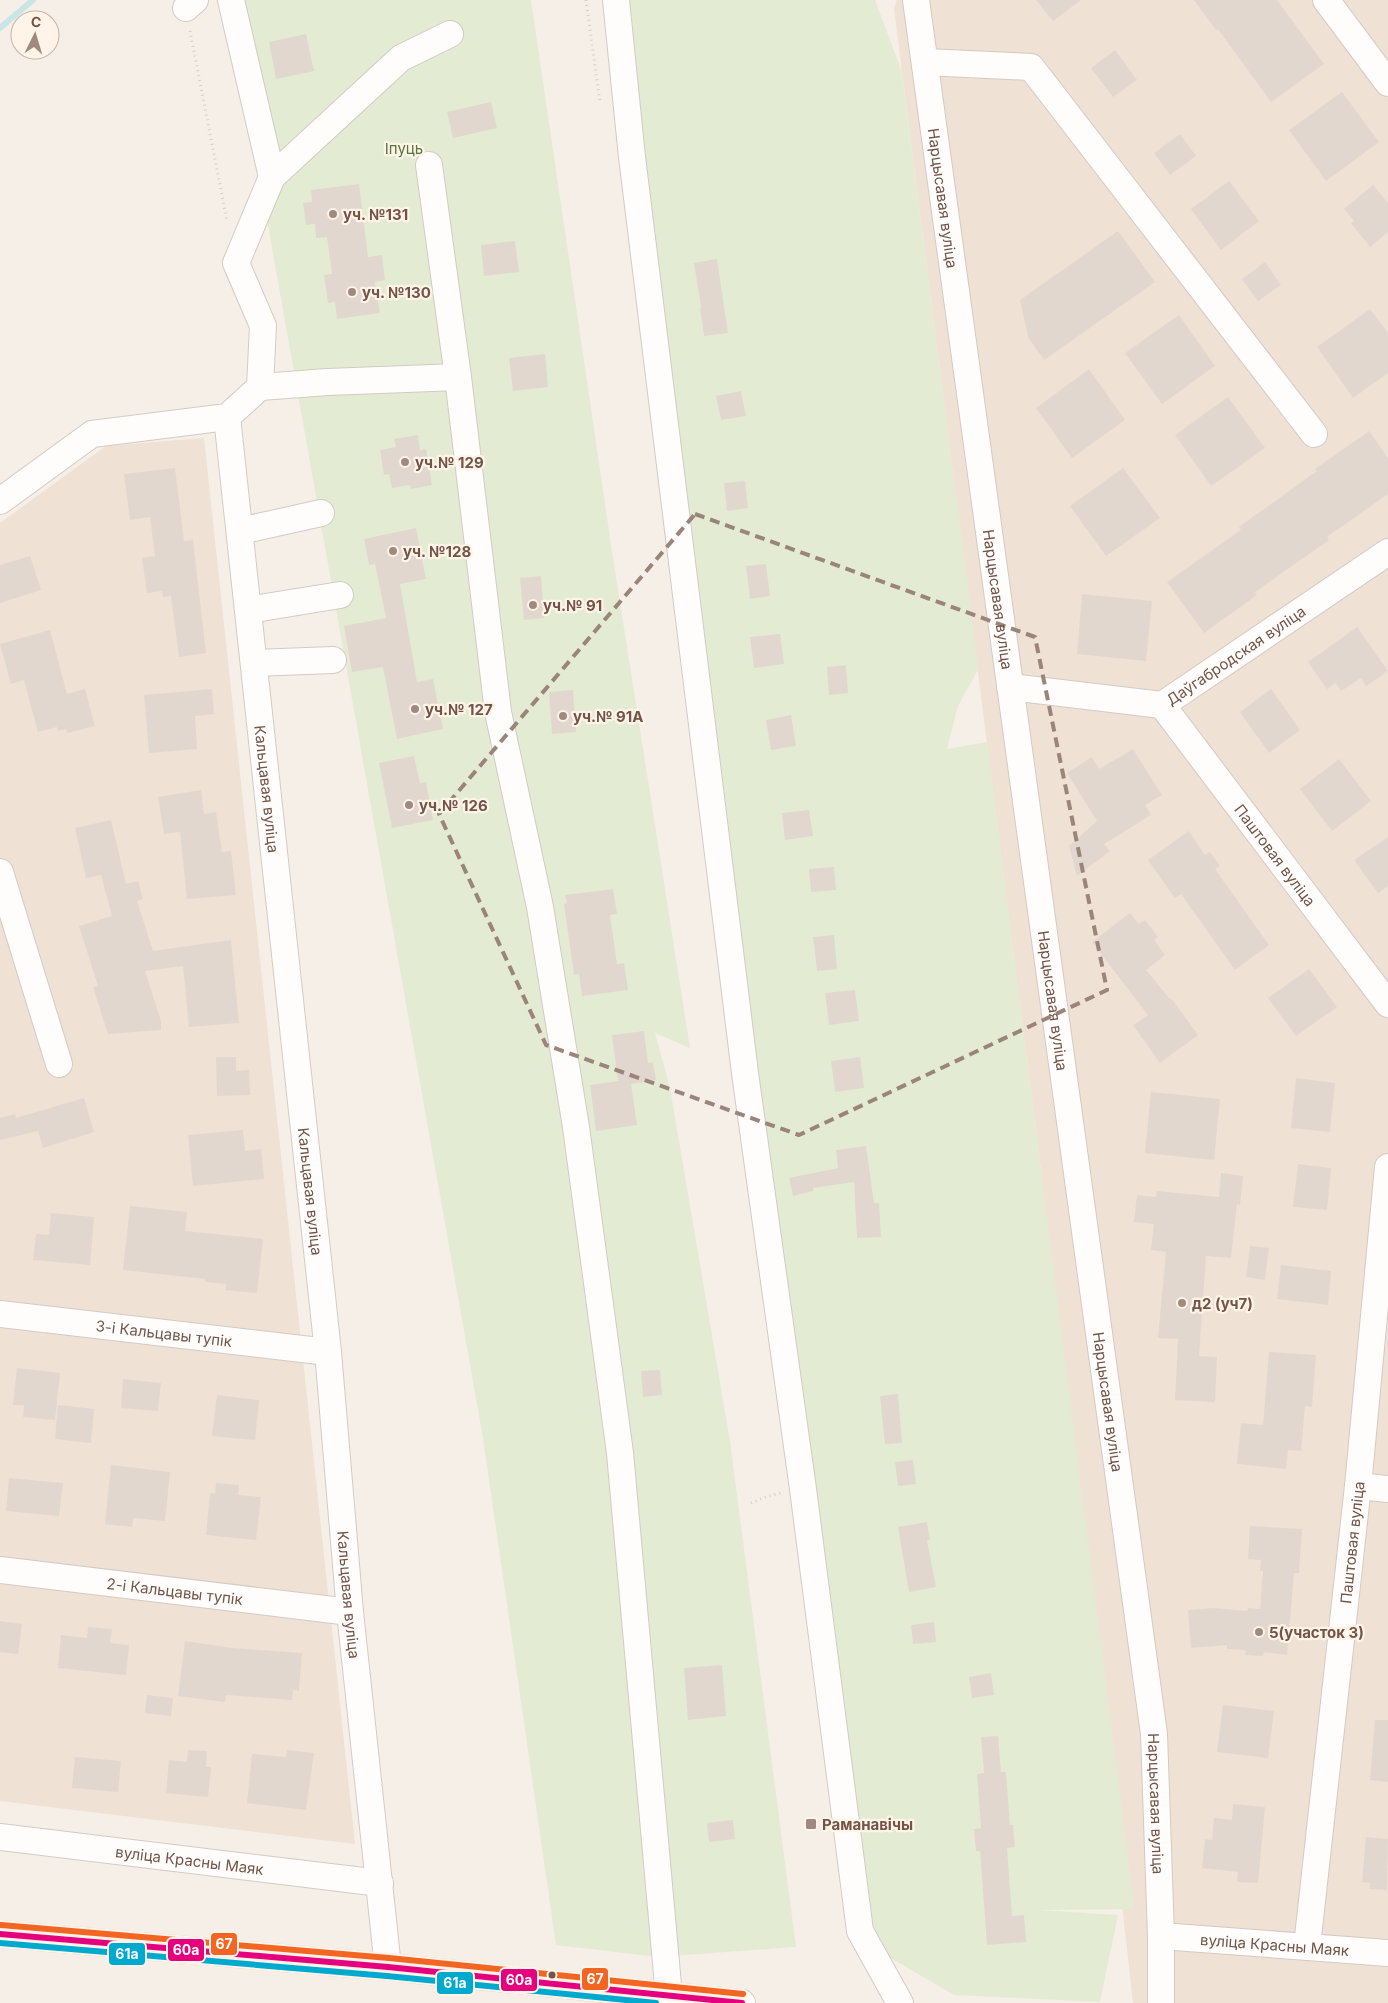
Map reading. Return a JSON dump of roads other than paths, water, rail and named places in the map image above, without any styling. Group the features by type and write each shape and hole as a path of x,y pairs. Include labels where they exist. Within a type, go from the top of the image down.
{"street":[{"path":"231,0 272,177"},
{"path":"616,0 632,157 745,1073 860,1932 900,2003"},
{"name":"Нарцысавая вуліца","path":"916,0 1154,1734 1161,1936 1161,2003"},
{"path":"1326,0 1388,83"},
{"path":"260,387 263,326 236,263 272,177 402,58 450,34"},
{"path":"924,62 1031,67 1314,434"},
{"path":"429,165 458,377 498,712 540,907 576,1127 619,1443 669,1996"},
{"path":"0,501 92,434 227,417 260,387 328,382 458,377"},
{"name":"Кальцавая вуліца","path":"227,417 328,1352 350,1612 388,1968"},
{"path":"240,532 321,513"},
{"name":"Даўгабродская вуліца","path":"1010,688 1162,706 1388,552"},
{"path":"248,610 340,595"},
{"path":"254,664 333,660"},
{"name":"Паштовая вуліца","path":"1162,706 1388,1004"},
{"path":"0,872 59,1064"},
{"name":"Паштовая вуліца","path":"1307,1946 1358,1486 1388,1167"},
{"name":"3-і Кальцавы тупік","path":"0,1314 328,1352"},
{"path":"1358,1486 1388,1489"},
{"name":"2-і Кальцавы тупік","path":"0,1570 350,1612"},
{"name":"вуліца Красны Маяк","path":"0,1837 380,1882"},
{"path":"0,1934 388,1968 561,1994 669,1996 742,2003"},
{"name":"вуліца Красны Маяк","path":"1161,1936 1388,1952"}],"waterway":[{"path":"0,28 33,0"}],"place":[{"name":"уч. №131","path":"333,214"},
{"name":"уч. №130","path":"352,292"},
{"name":"уч.№ 129","path":"405,462"},
{"name":"уч. №128","path":"393,551"},
{"name":"уч.№ 91","path":"533,605"},
{"name":"уч.№ 127","path":"415,709"},
{"name":"уч.№ 91А","path":"563,716"},
{"name":"уч.№ 126","path":"409,805"},
{"name":"д2 (уч7)","path":"1182,1303"},
{"name":"5(участок 3)","path":"1259,1632"},
{"name":"Раманавічы","path":"811,1824"}],"park label":[{"name":"Іпуць","path":"404,148"}]}
